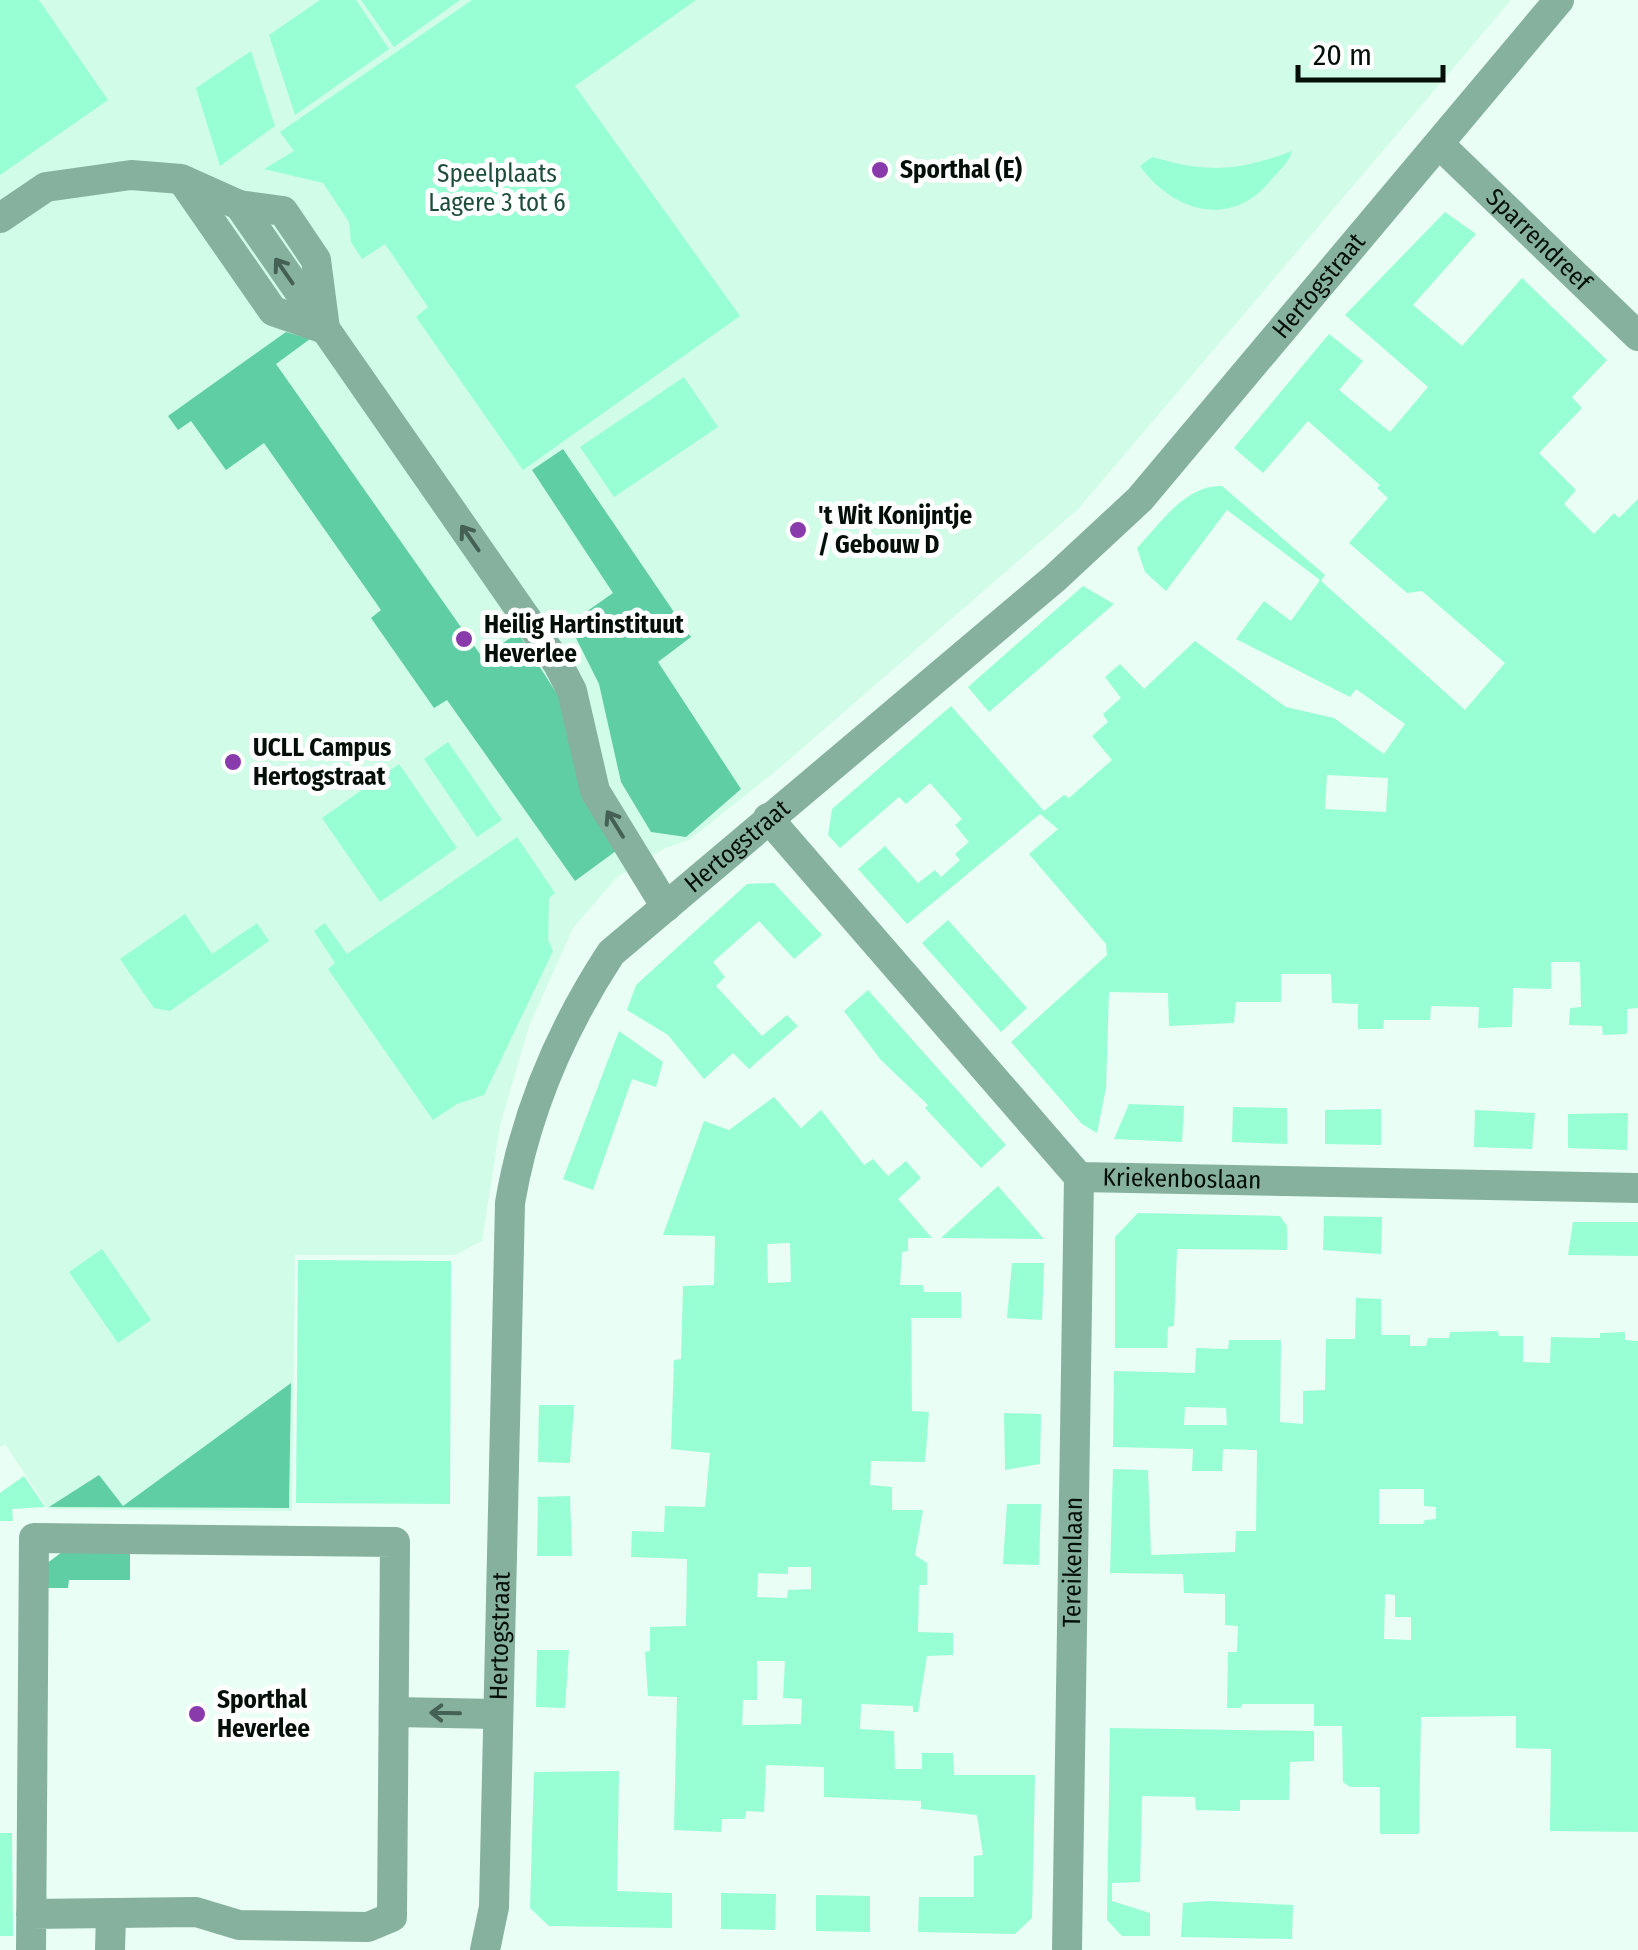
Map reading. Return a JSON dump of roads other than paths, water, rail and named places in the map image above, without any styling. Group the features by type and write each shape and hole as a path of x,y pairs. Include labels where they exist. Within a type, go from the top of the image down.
{"street":[{"name":"Hertogstraat","path":"485,1950 494,1907 507,1244 514,1182 534,1107 585,992 611,954 1042,588 1140,499 1559,0"},
{"name":"Sparrendreef","path":"1439,144 1638,336"},
{"path":"0,218 46,187 131,175 182,179 239,205 558,664 572,690 595,792 666,906"},
{"path":"182,179 273,312 325,329"},
{"name":"Kriekenboslaan","path":"768,818 1079,1177 1638,1188"},
{"name":"Tereikenlaan","path":"1067,1950 1079,1177"},
{"path":"30,1950 34,1538 395,1542 392,1917 368,1926 239,1925 196,1912 31,1914"},
{"path":"394,1712 497,1714"},
{"path":"110,1950 111,1914"}],"place":[{"name":"Sporthal (E)","path":"880,170"},
{"name":"'t Wit Konijntje / Gebouw D","path":"798,530"},
{"name":"Heilig Hartinstituut Heverlee","path":"464,639"},
{"name":"UCLL Campus Hertogstraat","path":"233,762"},
{"name":"Sporthal Heverlee","path":"197,1714"}],"park label":[{"name":"Speelplaats Lagere 3 tot 6","path":"497,188"}]}
